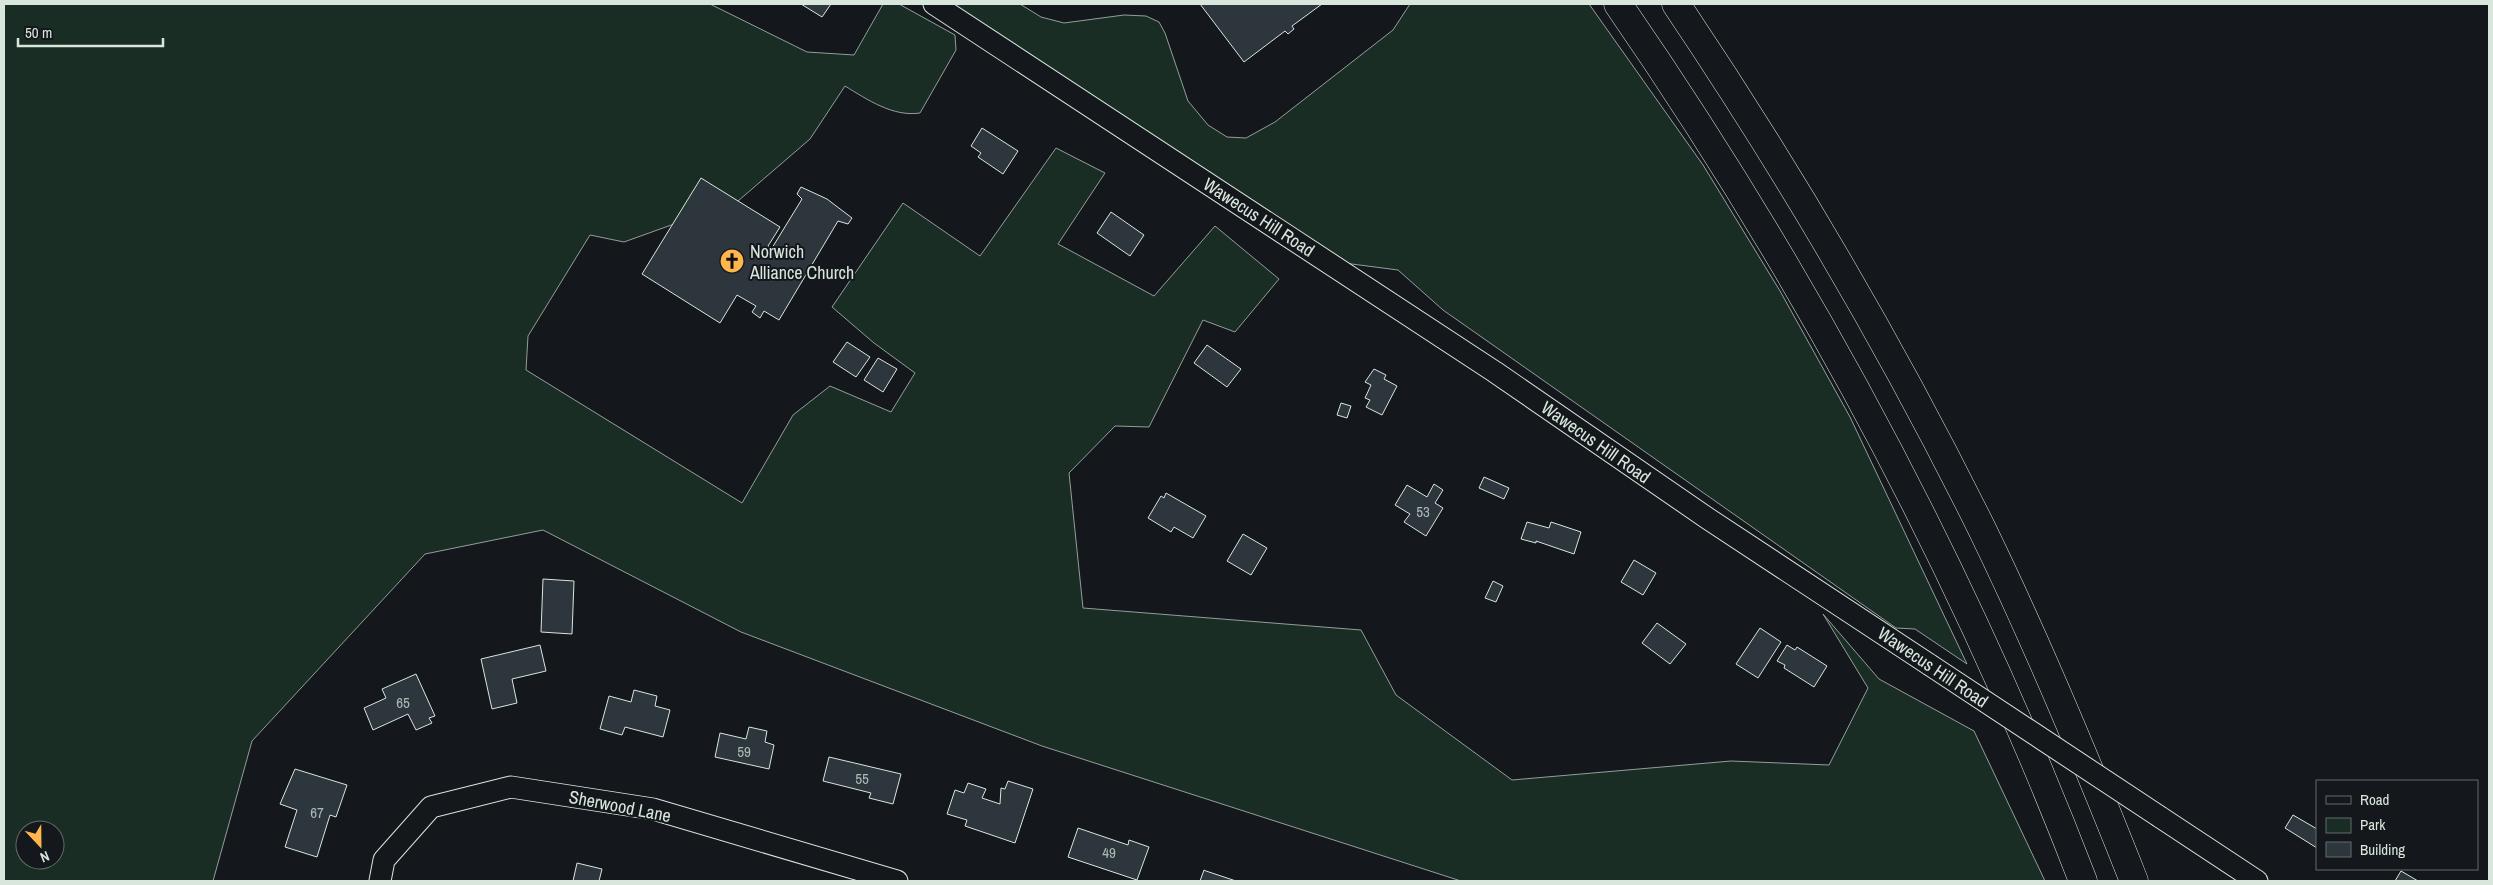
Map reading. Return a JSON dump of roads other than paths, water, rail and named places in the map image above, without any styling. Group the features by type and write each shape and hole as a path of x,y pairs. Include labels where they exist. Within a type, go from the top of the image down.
{"highway":[{"path":"1618,4 1693,116 1764,229 1869,414 1925,522 1980,637 2028,744 2084,881"},
{"path":"1676,4 1747,111 1814,219 1879,333 1945,457 2030,632 2134,881"}],"street":[{"name":"Wawecus Hill Road","path":"934,4 1495,372 1706,518 2257,881"},
{"name":"Sherwood Lane","path":"380,881 384,860 431,807 511,787 653,809 896,881"}],"place":[{"name":"Norwich Alliance Church","path":"732,261"}]}
